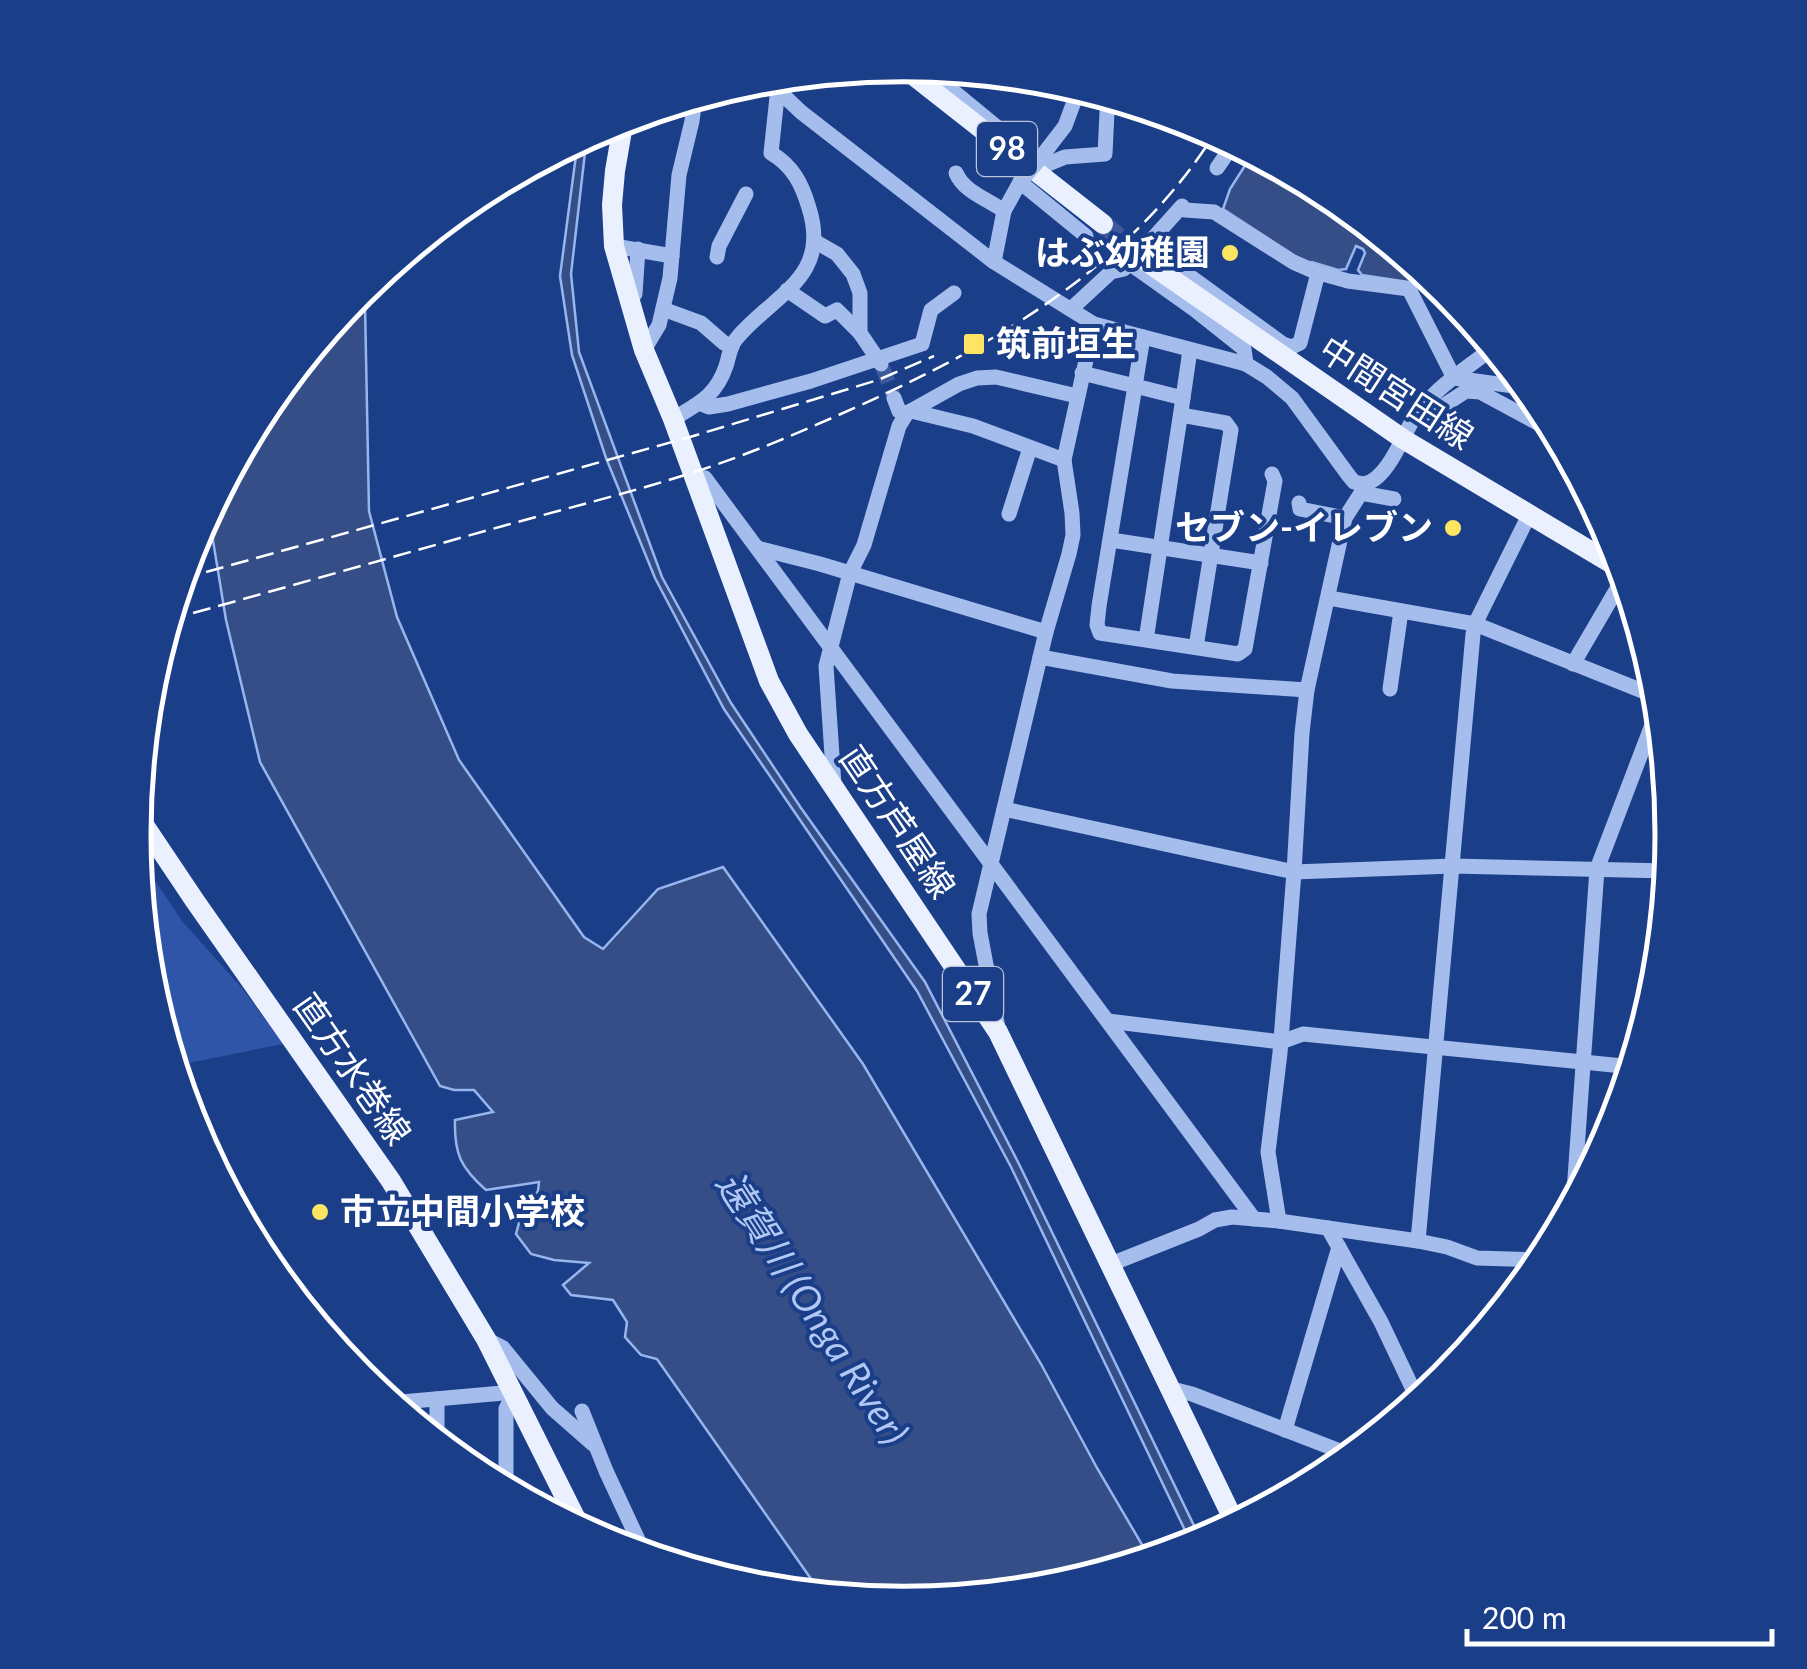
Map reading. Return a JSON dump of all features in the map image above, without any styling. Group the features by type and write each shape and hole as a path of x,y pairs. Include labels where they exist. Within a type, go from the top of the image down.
{"main road":[{"name":"98","path":"921,83 1095,230"},
{"name":"直方芦屋線","path":"620,138 612,204 614,246 644,350 769,681 806,746 998,1032 1230,1512"},
{"name":"中間宮田線","path":"1139,255 1402,439 1601,554"},
{"name":"直方水巻線","path":"151,835 391,1181 486,1339 571,1509"}],"street":[{"path":"944,84 1038,162 1048,164 1065,157 1106,154 1107,112"},
{"path":"673,419 708,398 716,388 734,340 788,290 803,272 816,242 802,184 771,153 777,97 781,94 994,262 1094,324 1246,364 1267,376 1292,398 1354,482 1394,499"},
{"path":"994,262 1004,211 1020,182 1064,126 1073,102"},
{"path":"644,350 658,325 670,278 679,175 693,113"},
{"path":"1218,168 1226,156"},
{"path":"956,173 966,187 1004,211"},
{"path":"1020,182 1095,230"},
{"path":"717,256 746,194"},
{"path":"1070,309 1110,272 1124,269 1182,206 1185,210 1214,212 1293,262 1318,273 1408,289 1454,378"},
{"path":"816,242 837,254 853,274 860,293 860,333"},
{"path":"614,246 672,256"},
{"path":"635,294 638,250"},
{"path":"1139,255 1292,347 1300,343 1318,273"},
{"path":"1139,255 1195,310 1244,349 1246,364"},
{"path":"788,290 825,316 837,310 860,333 880,363"},
{"path":"699,403 709,408 728,404 880,363 922,344 931,310 954,294"},
{"path":"663,309 701,322 724,344 732,346"},
{"path":"998,1032 979,914 1073,535 1064,460 1094,324"},
{"path":"1143,338 1097,626 1100,633 1238,654 1246,649 1275,481 1272,474"},
{"path":"1146,640 1190,350"},
{"path":"1279,1221 1268,1152 1281,1042 1302,733 1307,690 1345,518 1362,488 1377,479 1428,400 1482,355"},
{"path":"1082,373 1135,386 1226,422 1230,430 1196,648"},
{"path":"834,785 826,666 850,573 864,545 900,426 909,412 977,378 996,377 1077,396"},
{"path":"1454,378 1506,385"},
{"path":"1418,412 1429,415 1466,391 1480,392 1530,419"},
{"path":"894,398 899,411 973,426 1064,460"},
{"path":"1009,514 1030,448"},
{"path":"694,476 705,478 1254,1219"},
{"path":"1299,502 1300,509 1345,518"},
{"path":"1418,1241 1475,624 1529,515"},
{"path":"1111,540 1260,563"},
{"path":"757,548 1046,632"},
{"path":"1573,664 1611,581"},
{"path":"1328,598 1475,624 1642,693"},
{"path":"1390,689 1401,612"},
{"path":"1040,657 1172,681 1307,690"},
{"path":"1575,1172 1597,869 1648,732"},
{"path":"806,746 814,747 832,734"},
{"path":"1004,809 1294,872 1453,866 1655,871"},
{"path":"1108,1021 1281,1042 1303,1034 1619,1065"},
{"path":"1111,1264 1215,1220 1232,1217 1418,1241 1476,1258 1524,1259"},
{"path":"1328,1228 1381,1322 1412,1388"},
{"path":"1285,1430 1339,1248"},
{"path":"486,1339 503,1348 552,1408 596,1447"},
{"path":"1172,1389 1336,1449"},
{"path":"410,1401 514,1392 506,1409 506,1473"},
{"path":"436,1423 437,1398"},
{"path":"582,1411 637,1537"}],"shaded area":[{"path":"153,877 182,921 242,988 283,1044 187,1063 166,981"}],"water":[{"path":"585,154 571,274 579,352 662,577 731,703 925,982 1019,1164 1195,1527 1185,1531 1011,1167 917,991 724,709 655,578 606,458 572,355 560,276 576,158"},
{"path":"1245,165 1321,209 1414,283 1362,275 1358,270 1365,253 1356,246 1346,269 1307,264 1223,209"},
{"name":"遠賀川 (Onga River)","path":"365,310 369,511 397,617 459,760 584,937 603,949 658,889 723,867 863,1064 1041,1364 1144,1547 1050,1572 953,1585 812,1581 657,1359 641,1355 625,1337 627,1322 613,1300 571,1295 563,1285 589,1263 531,1254 516,1234 522,1212 538,1191 539,1182 486,1190 465,1167 456,1142 455,1120 493,1112 474,1090 440,1086 260,762 226,620 213,539 229,502 278,417"}],"tunnel":[{"path":"1103,224 1140,257"},
{"path":"883,368 894,398"}],"railway":[{"path":"184,615 685,475 861,405 963,354 1059,295 1144,222 1206,146"},
{"path":"198,574 690,437 878,380 934,356"}],"place":[{"name":"はぶ幼稚園","path":"1230,253"},
{"name":"筑前垣生","path":"974,344"},
{"name":"セブン-イレブン","path":"1453,528"},
{"name":"市立中間小学校","path":"320,1212"}]}
